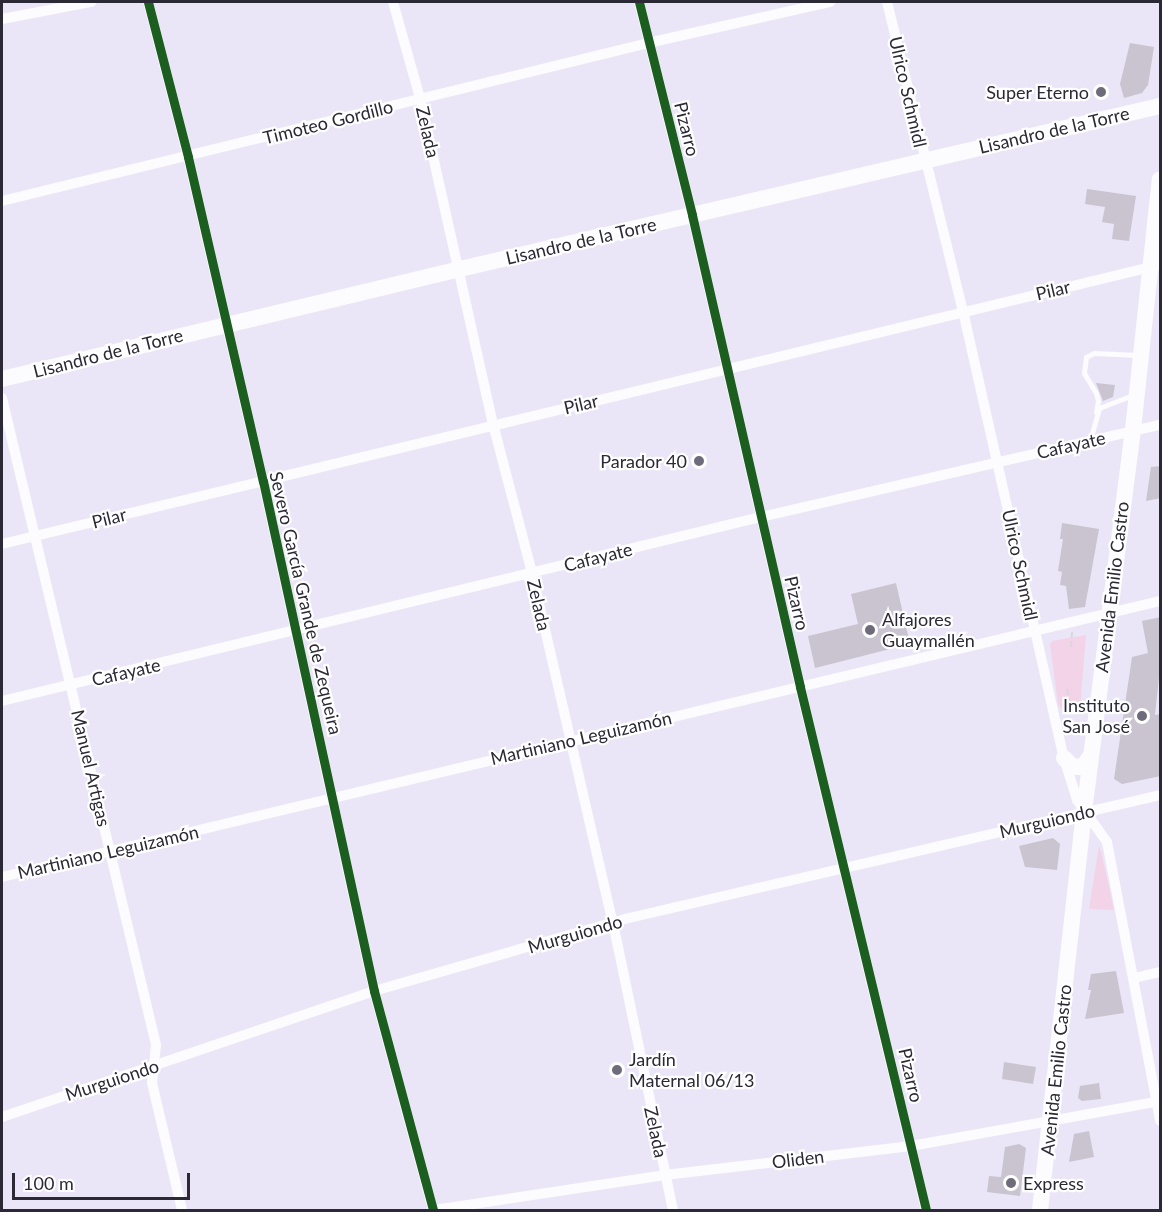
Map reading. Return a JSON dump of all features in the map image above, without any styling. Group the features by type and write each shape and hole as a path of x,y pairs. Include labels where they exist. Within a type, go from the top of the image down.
{"street":[{"path":"2,19 91,2"},
{"name":"Severo García Grande de Zequeira","path":"148,2 188,157 225,325 263,481 374,991 433,1210"},
{"name":"Zelada","path":"393,2 420,98 493,424 532,573 613,923 673,1210"},
{"name":"Pizarro","path":"639,2 692,214 800,687 926,1210"},
{"name":"Timoteo Gordillo","path":"2,201 648,43 830,2"},
{"name":"Ulrico Schmidl","path":"887,2 963,311 1064,758 1077,800 1084,812 1099,827 1107,842 1161,1121"},
{"name":"Lisandro de la Torre","path":"2,380 924,159 1161,106"},
{"name":"Avenida Emilio Castro","path":"1040,1210 1097,705 1133,430 1140,356 1156,266 1161,179"},
{"name":"Pilar","path":"2,544 1156,266"},
{"name":"Manuel Artigas","path":"2,398 156,1045 152,1083 182,1210"},
{"name":"Cafayate","path":"2,701 296,632 761,517 1161,424"},
{"name":"Martiniano Leguizamón","path":"2,877 1161,601"},
{"path":"1064,758 1072,766 1078,767 1084,765 1091,755"},
{"name":"Murguiondo","path":"2,1117 374,991 613,923 844,867 1161,795"},
{"path":"1134,978 1161,972"},
{"name":"Oliden","path":"433,1210 666,1174 911,1146 1158,1101"}],"lane":[{"path":"1090,440 1096,412 1096,393 1084,373 1086,357 1094,352 1140,356"},
{"path":"1096,412 1102,405 1137,393"}],"path":[{"path":"1066,689 1070,702 1097,705"}],"shaded area":[{"path":"1086,635 1080,710 1074,714 1065,714 1058,704 1050,644 1052,641"},
{"path":"1099,846 1102,855 1114,910 1089,909"}],"building":[{"path":"1130,43 1154,47 1148,85 1142,93 1124,98 1120,84"},
{"path":"1087,189 1136,196 1129,241 1112,239 1114,224 1102,222 1105,207 1085,204"},
{"path":"1096,383 1115,385 1113,397 1103,401"},
{"path":"1161,466 1161,498 1146,501 1151,467"},
{"path":"1062,523 1099,529 1085,607 1069,609 1066,586 1060,585 1062,572 1058,571 1063,539 1060,539"},
{"name":"Alfajores Guaymallén","path":"896,583 910,644 815,668 808,636 858,624 851,594"},
{"name":"Instituto San José","path":"1161,617 1161,658 1155,715 1161,714 1161,776 1122,784 1114,779 1132,657 1148,653 1142,621"},
{"path":"1053,838 1060,844 1057,870 1025,867 1019,846"},
{"path":"1116,971 1124,1013 1085,1019 1091,990 1088,990 1091,974"},
{"path":"1004,1062 1036,1067 1033,1084 1002,1079"},
{"path":"1099,1083 1101,1099 1082,1101 1078,1098 1080,1086"},
{"path":"1089,1131 1094,1157 1069,1162 1074,1134"},
{"path":"1019,1144 1026,1148 1020,1196 987,1192 989,1176 1001,1177 1005,1147"}],"cycle path":[{"path":"148,2 188,157 263,481 374,991 433,1210"},
{"path":"639,2 692,215 800,687 926,1210"}],"place":[{"name":"Super Eterno","path":"1101,92"},
{"name":"Parador 40","path":"699,461"},
{"name":"Alfajores Guaymallén","path":"870,630"},
{"name":"Instituto San José","path":"1142,716"},
{"name":"Jardín Maternal 06/13","path":"617,1070"},
{"name":"Express","path":"1011,1183"}]}
